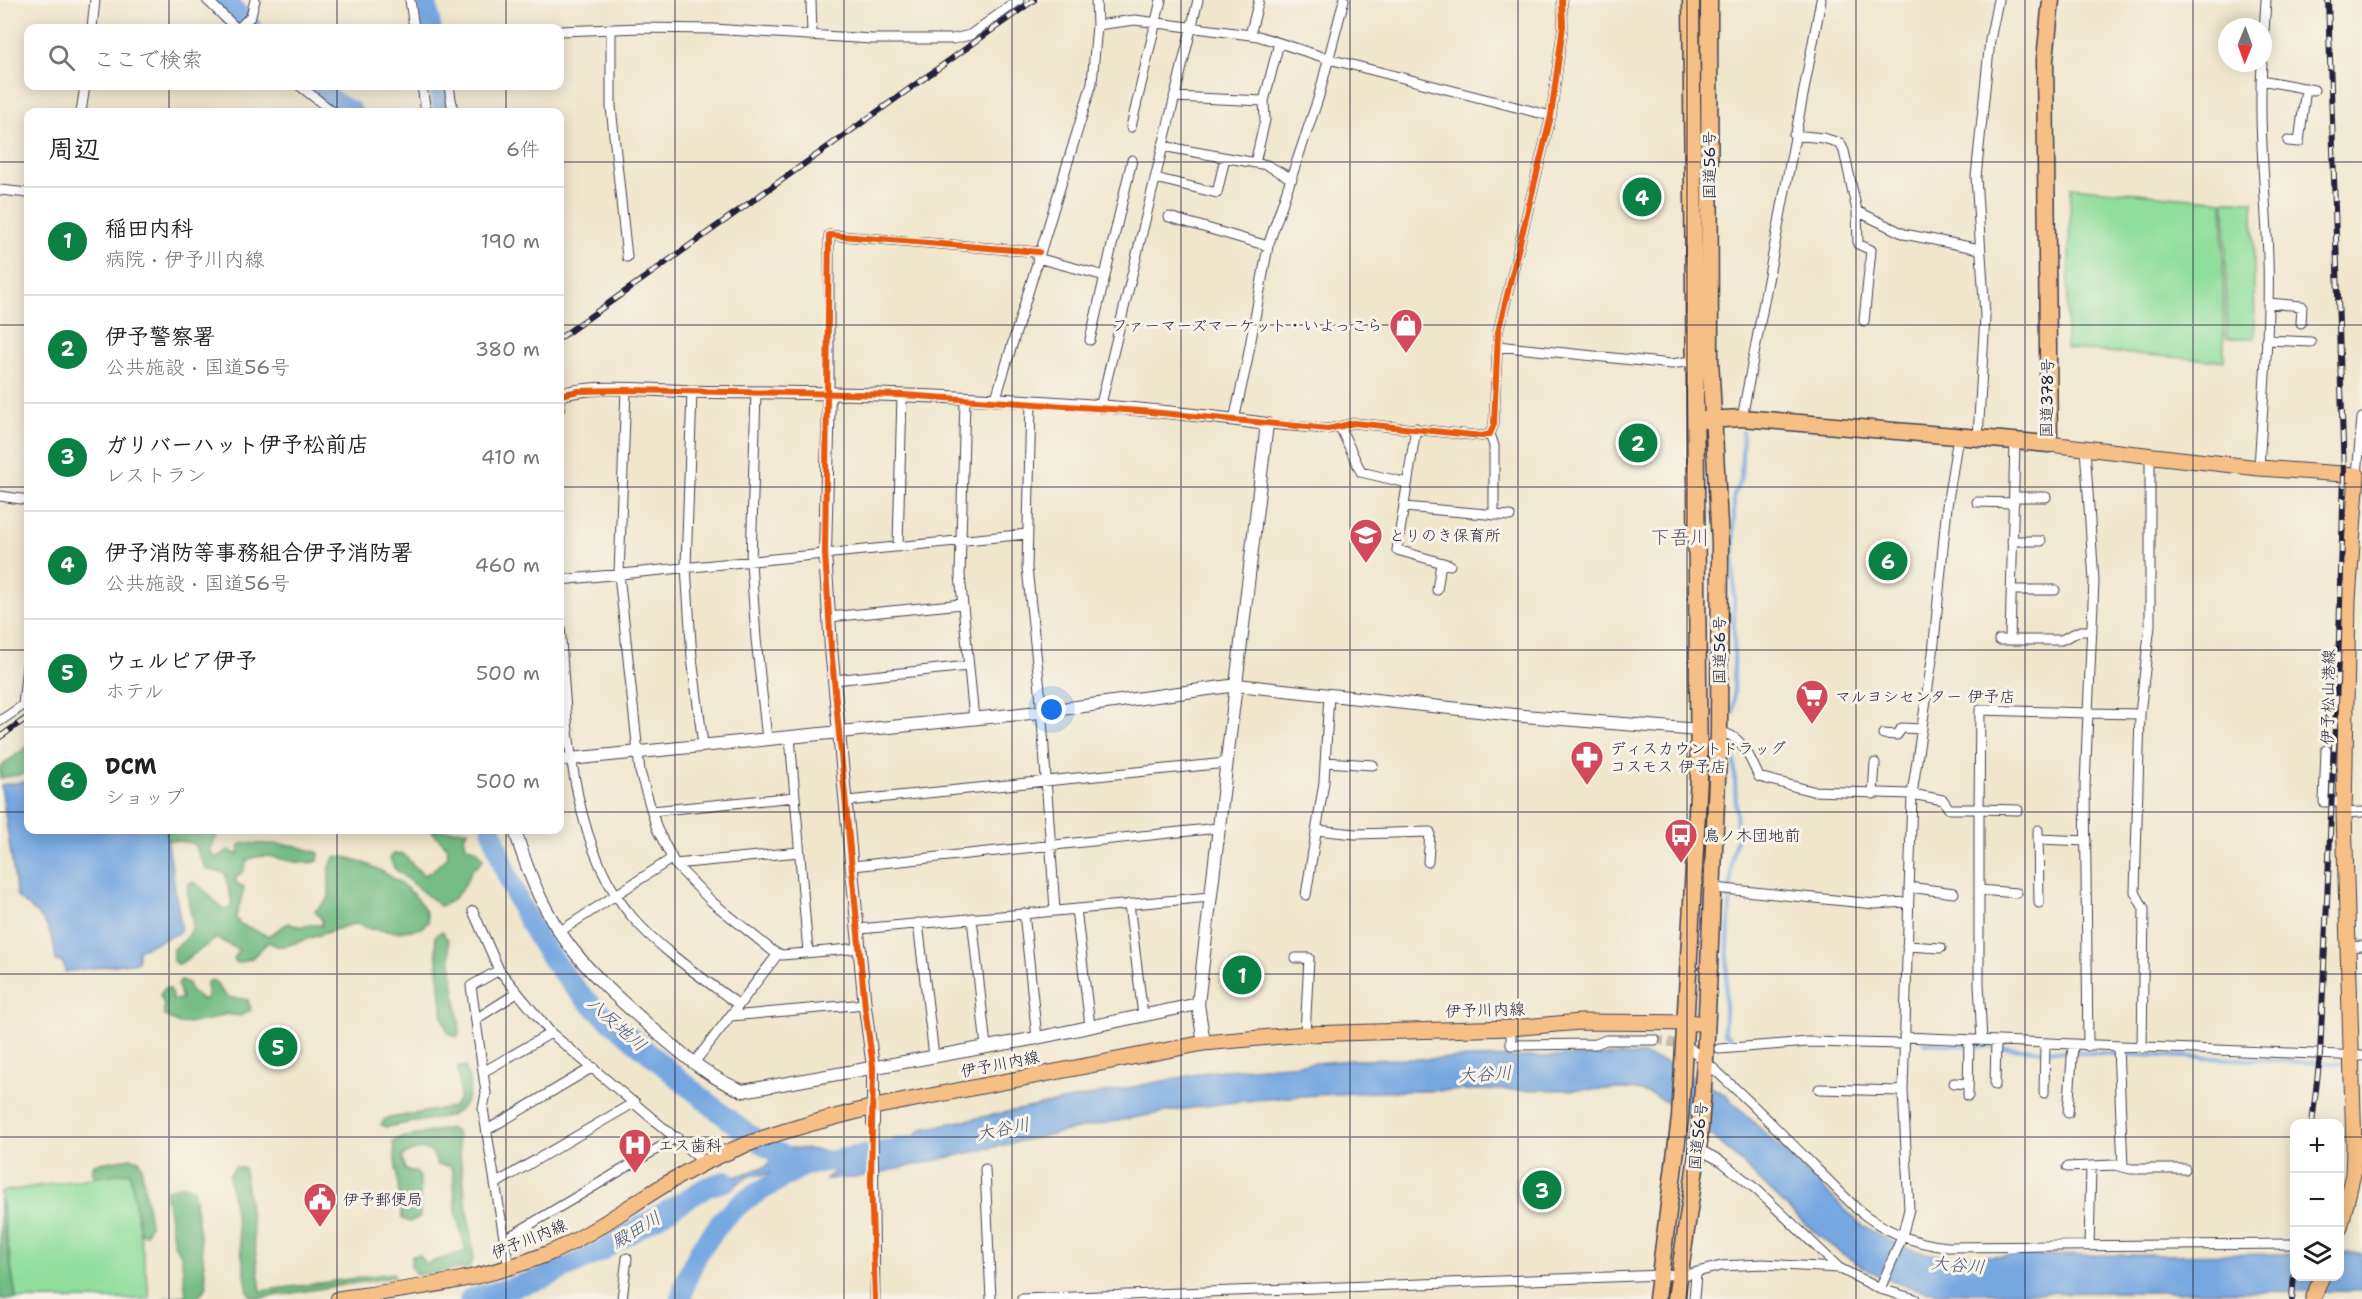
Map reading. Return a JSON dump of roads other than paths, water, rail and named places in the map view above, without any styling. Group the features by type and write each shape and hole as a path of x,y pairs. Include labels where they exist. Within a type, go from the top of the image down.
{"highway":[{"name":"国道56号","path":"1676,1299 1688,1273 1705,1067 1719,732 1720,543 1715,419 1702,360 1691,0"},
{"name":"国道56号","path":"1657,1299 1680,1118 1692,942 1699,730 1695,421 1702,360 1709,0"},
{"name":"国道378号","path":"1695,421 1742,418 2049,444 2045,60 2051,0"},
{"path":"1699,730 1719,732"}],"main road":[{"path":"2049,444 2259,468 2359,475"},
{"name":"伊予松山港線","path":"2340,1227 2357,1181 2355,946 2344,808 2348,600 2359,475"},
{"name":"伊予川内線","path":"338,1299 456,1282 509,1268 574,1241 663,1185 705,1163 795,1128 874,1107 1204,1043 1305,1034 1511,1028 1580,1022 1707,1023"},
{"path":"2313,1299 2320,1281"}],"street":[{"path":"92,24 95,0"},
{"path":"207,0 238,24"},
{"path":"242,24 255,0"},
{"path":"410,0 413,24"},
{"path":"811,0 812,36"},
{"path":"564,31 713,29 812,36 953,39 970,35 1019,0"},
{"path":"995,401 1092,83 1097,25 1096,0"},
{"path":"1131,127 1161,0"},
{"path":"1100,408 1198,0"},
{"path":"1250,35 1260,0"},
{"path":"1234,420 1268,246 1292,179 1329,59 1344,0"},
{"path":"1494,515 1494,446 1490,434 1494,424 1497,345 1551,116 1563,26 1562,0"},
{"path":"1742,418 1765,309 1794,135 1821,0"},
{"path":"1978,438 1985,316 1976,177 1990,40 1998,0"},
{"path":"2265,18 2266,0"},
{"path":"1097,25 1135,20 1250,35 1329,59 1551,116"},
{"path":"611,29 610,107 627,257"},
{"path":"1255,163 1265,120 1264,101 1279,43"},
{"path":"2259,468 2268,303 2268,259 2259,114 2261,72"},
{"path":"2261,80 2310,89 2299,142 2288,141"},
{"path":"82,108 84,90"},
{"path":"305,90 328,108"},
{"path":"423,90 425,108"},
{"path":"450,90 452,108"},
{"path":"1174,97 1264,101"},
{"path":"1794,135 1823,138 1839,143 1844,151 1857,211 1858,244 1871,250 1864,321"},
{"path":"1162,146 1255,163 1292,179"},
{"path":"1155,178 1217,193 1224,158"},
{"path":"1090,340 1132,160"},
{"path":"0,190 24,193"},
{"path":"1857,211 1904,234 1980,249"},
{"path":"1168,217 1268,246"},
{"path":"875,1299 872,1182 873,1067 834,680 825,553 829,393 829,236 1038,255 1105,276"},
{"path":"2268,303 2302,306 2301,323"},
{"path":"2266,340 2312,342"},
{"path":"1497,345 1671,364 1702,360"},
{"path":"564,394 579,391 626,390 902,396 1100,408 1328,429 1354,423 1482,436 1490,434"},
{"path":"626,390 620,574 636,753 657,829 673,862 711,901 778,954 861,948"},
{"path":"692,392 686,567 692,658 703,745"},
{"path":"756,392 752,562 756,639 767,739"},
{"path":"898,546 902,396"},
{"path":"965,400 961,540 962,604 974,719"},
{"path":"1031,403 1027,568 1040,690 1055,910"},
{"path":"2359,475 2362,418"},
{"path":"1204,1043 1197,1004 1267,424"},
{"path":"1340,427 1362,472 1407,483"},
{"path":"1416,428 1397,550 1445,564 1437,590"},
{"path":"1881,1286 1901,1239 1909,1209 1903,1091 1912,794 1934,653 1947,506 1958,437"},
{"path":"2010,640 2015,441"},
{"path":"2085,448 2094,581 2088,713 2086,841 2088,1046"},
{"path":"2142,1048 2144,909 2135,892 2140,714 2150,625 2150,455"},
{"path":"0,496 24,499"},
{"path":"1977,502 2046,497"},
{"path":"1404,507 1510,516"},
{"path":"564,580 1027,534"},
{"path":"2012,541 2042,541"},
{"path":"2011,590 2055,590"},
{"path":"829,617 962,604"},
{"path":"1999,640 2061,640 2080,631 2092,631"},
{"path":"834,680 968,666"},
{"path":"565,759 1040,712 1237,685 1524,716 1699,730"},
{"path":"1306,895 1325,762 1329,694"},
{"path":"0,722 24,704"},
{"path":"1982,1041 1979,890 1980,710 2140,714"},
{"path":"1883,734 1897,735 1902,728 1922,729"},
{"path":"564,732 565,759 597,858 617,896 649,933 739,1005"},
{"path":"1719,732 1731,734 1739,739 1759,777 1812,791 1912,794 1943,800 1949,809 2018,810"},
{"path":"790,737 808,952"},
{"path":"2326,750 2324,802 2362,812"},
{"path":"1325,762 1373,765"},
{"path":"847,801 1226,763"},
{"path":"1873,794 1875,763"},
{"path":"652,811 795,797"},
{"path":"853,866 1218,828"},
{"path":"1317,830 1355,834 1430,832 1428,862"},
{"path":"517,834 530,877 559,932 576,956 608,990 694,1063 717,1080 743,1091 1037,1038 1197,1004"},
{"path":"2043,897 2038,834 2086,841"},
{"path":"559,932 673,862 800,852"},
{"path":"1909,887 1954,893"},
{"path":"1714,888 1875,904 1908,902"},
{"path":"1979,890 2017,893"},
{"path":"859,929 1210,897"},
{"path":"1129,904 1143,1015"},
{"path":"1076,909 1090,1026"},
{"path":"473,911 499,970 551,1033 677,1137 705,1163"},
{"path":"1024,913 1037,1038"},
{"path":"972,918 986,1047"},
{"path":"918,923 934,1056"},
{"path":"1907,946 1941,948"},
{"path":"694,1063 778,954"},
{"path":"1296,957 1310,958 1305,1034"},
{"path":"499,970 471,986 486,1093 483,1109 509,1268"},
{"path":"476,1019 517,993"},
{"path":"731,1016 865,1004"},
{"path":"1511,1028 1511,1045 1596,1044 1606,1040 1655,1040"},
{"path":"483,1072 551,1033"},
{"path":"1719,1049 1808,1042 1969,1040 2357,1056"},
{"path":"1968,1096 1969,1040"},
{"path":"1995,1085 1996,1041"},
{"path":"2044,1093 2045,1044"},
{"path":"2068,1113 2073,1045"},
{"path":"2118,1047 2123,1167"},
{"path":"1683,1051 1731,1082 1750,1104 1857,1209 1875,1224 1901,1239 1924,1245 1948,1247 2290,1244"},
{"path":"487,1130 593,1067"},
{"path":"1954,1083 1968,1084"},
{"path":"1819,1089 1903,1091"},
{"path":"495,1184 635,1102"},
{"path":"504,1240 677,1137"},
{"path":"1699,1145 1757,1190 1839,1268 1915,1299"},
{"path":"2067,1167 2185,1169"},
{"path":"2089,1246 2091,1167"},
{"path":"985,1168 991,1299"},
{"path":"622,1299 627,1258"},
{"path":"1022,1299 1688,1273 1721,1266 1742,1265 1839,1268"},
{"path":"1688,1273 1694,1299"}],"water":[{"path":"24,782 24,834 167,834 181,928 179,933 138,950 138,962 65,972 63,962 56,961 55,949 46,924 17,897 1,785"},
{"path":"1643,1055 1668,1063 1724,1094 1857,1221 1890,1241 1913,1250 1951,1256 2290,1254 2290,1281 2344,1281 2344,1253 2362,1253 2362,1291 1938,1293 1899,1284 1865,1268 1833,1247 1804,1223 1720,1143 1690,1119 1655,1096 1630,1089 1384,1092 1236,1102 1092,1126 854,1178 826,1179 835,1171 832,1170 789,1171 749,1176 729,1189 728,1184 702,1193 699,1189 767,1166 771,1159 764,1152 777,1149 893,1155 904,1150 922,1129 1213,1071 1352,1060"}],"waterway":[{"path":"224,0 248,24"},
{"name":"八反地川","path":"426,0 430,24"},
{"path":"320,90 345,108"},
{"name":"八反地川","path":"440,90 443,108"},
{"path":"1734,713 1734,495 1741,478 1743,432"},
{"path":"1730,1037 1724,1033 1732,856 1737,835 1734,751"},
{"name":"八反地川","path":"493,834 508,878 530,925 575,988 603,1015 719,1112 748,1134 794,1162"},
{"path":"1924,1043 2349,1064"},
{"name":"大谷川","path":"681,1299 686,1280 699,1251 724,1218 745,1200 803,1166 933,1142"},
{"name":"殿田川","path":"470,1299 542,1279 594,1255 707,1187 726,1181"}],"tunnel":[{"path":"1655,1040 1709,1048"}],"railway":[{"path":"564,335 1034,0"},
{"path":"2313,1119 2320,1055 2344,474 2328,0"},
{"path":"0,737 24,720"},
{"path":"2292,1299 2294,1281"}],"place":[{"name":"伊予消防等事務組合伊予消防署","path":"1642,197"},
{"name":"ファーマーズマーケット・いよっこら","path":"1406,354"},
{"name":"伊予警察署","path":"1638,443"},
{"name":"DCM","path":"1888,561"},
{"name":"とりのき保育所","path":"1366,564"},
{"name":"マルヨシセンター 伊予店","path":"1812,725"},
{"name":"ディスカウントドラッグ コスモス 伊予店","path":"1587,786"},
{"name":"鳥ノ木団地前","path":"1681,864"},
{"name":"稲田内科","path":"1242,975"},
{"name":"ウェルピア伊予","path":"278,1047"},
{"name":"エス歯科","path":"635,1174"},
{"name":"ガリバーハット伊予松前店","path":"1542,1190"},
{"name":"伊予郵便局","path":"320,1228"}],"district":[{"name":"下吾川","path":"1680,537"}]}
